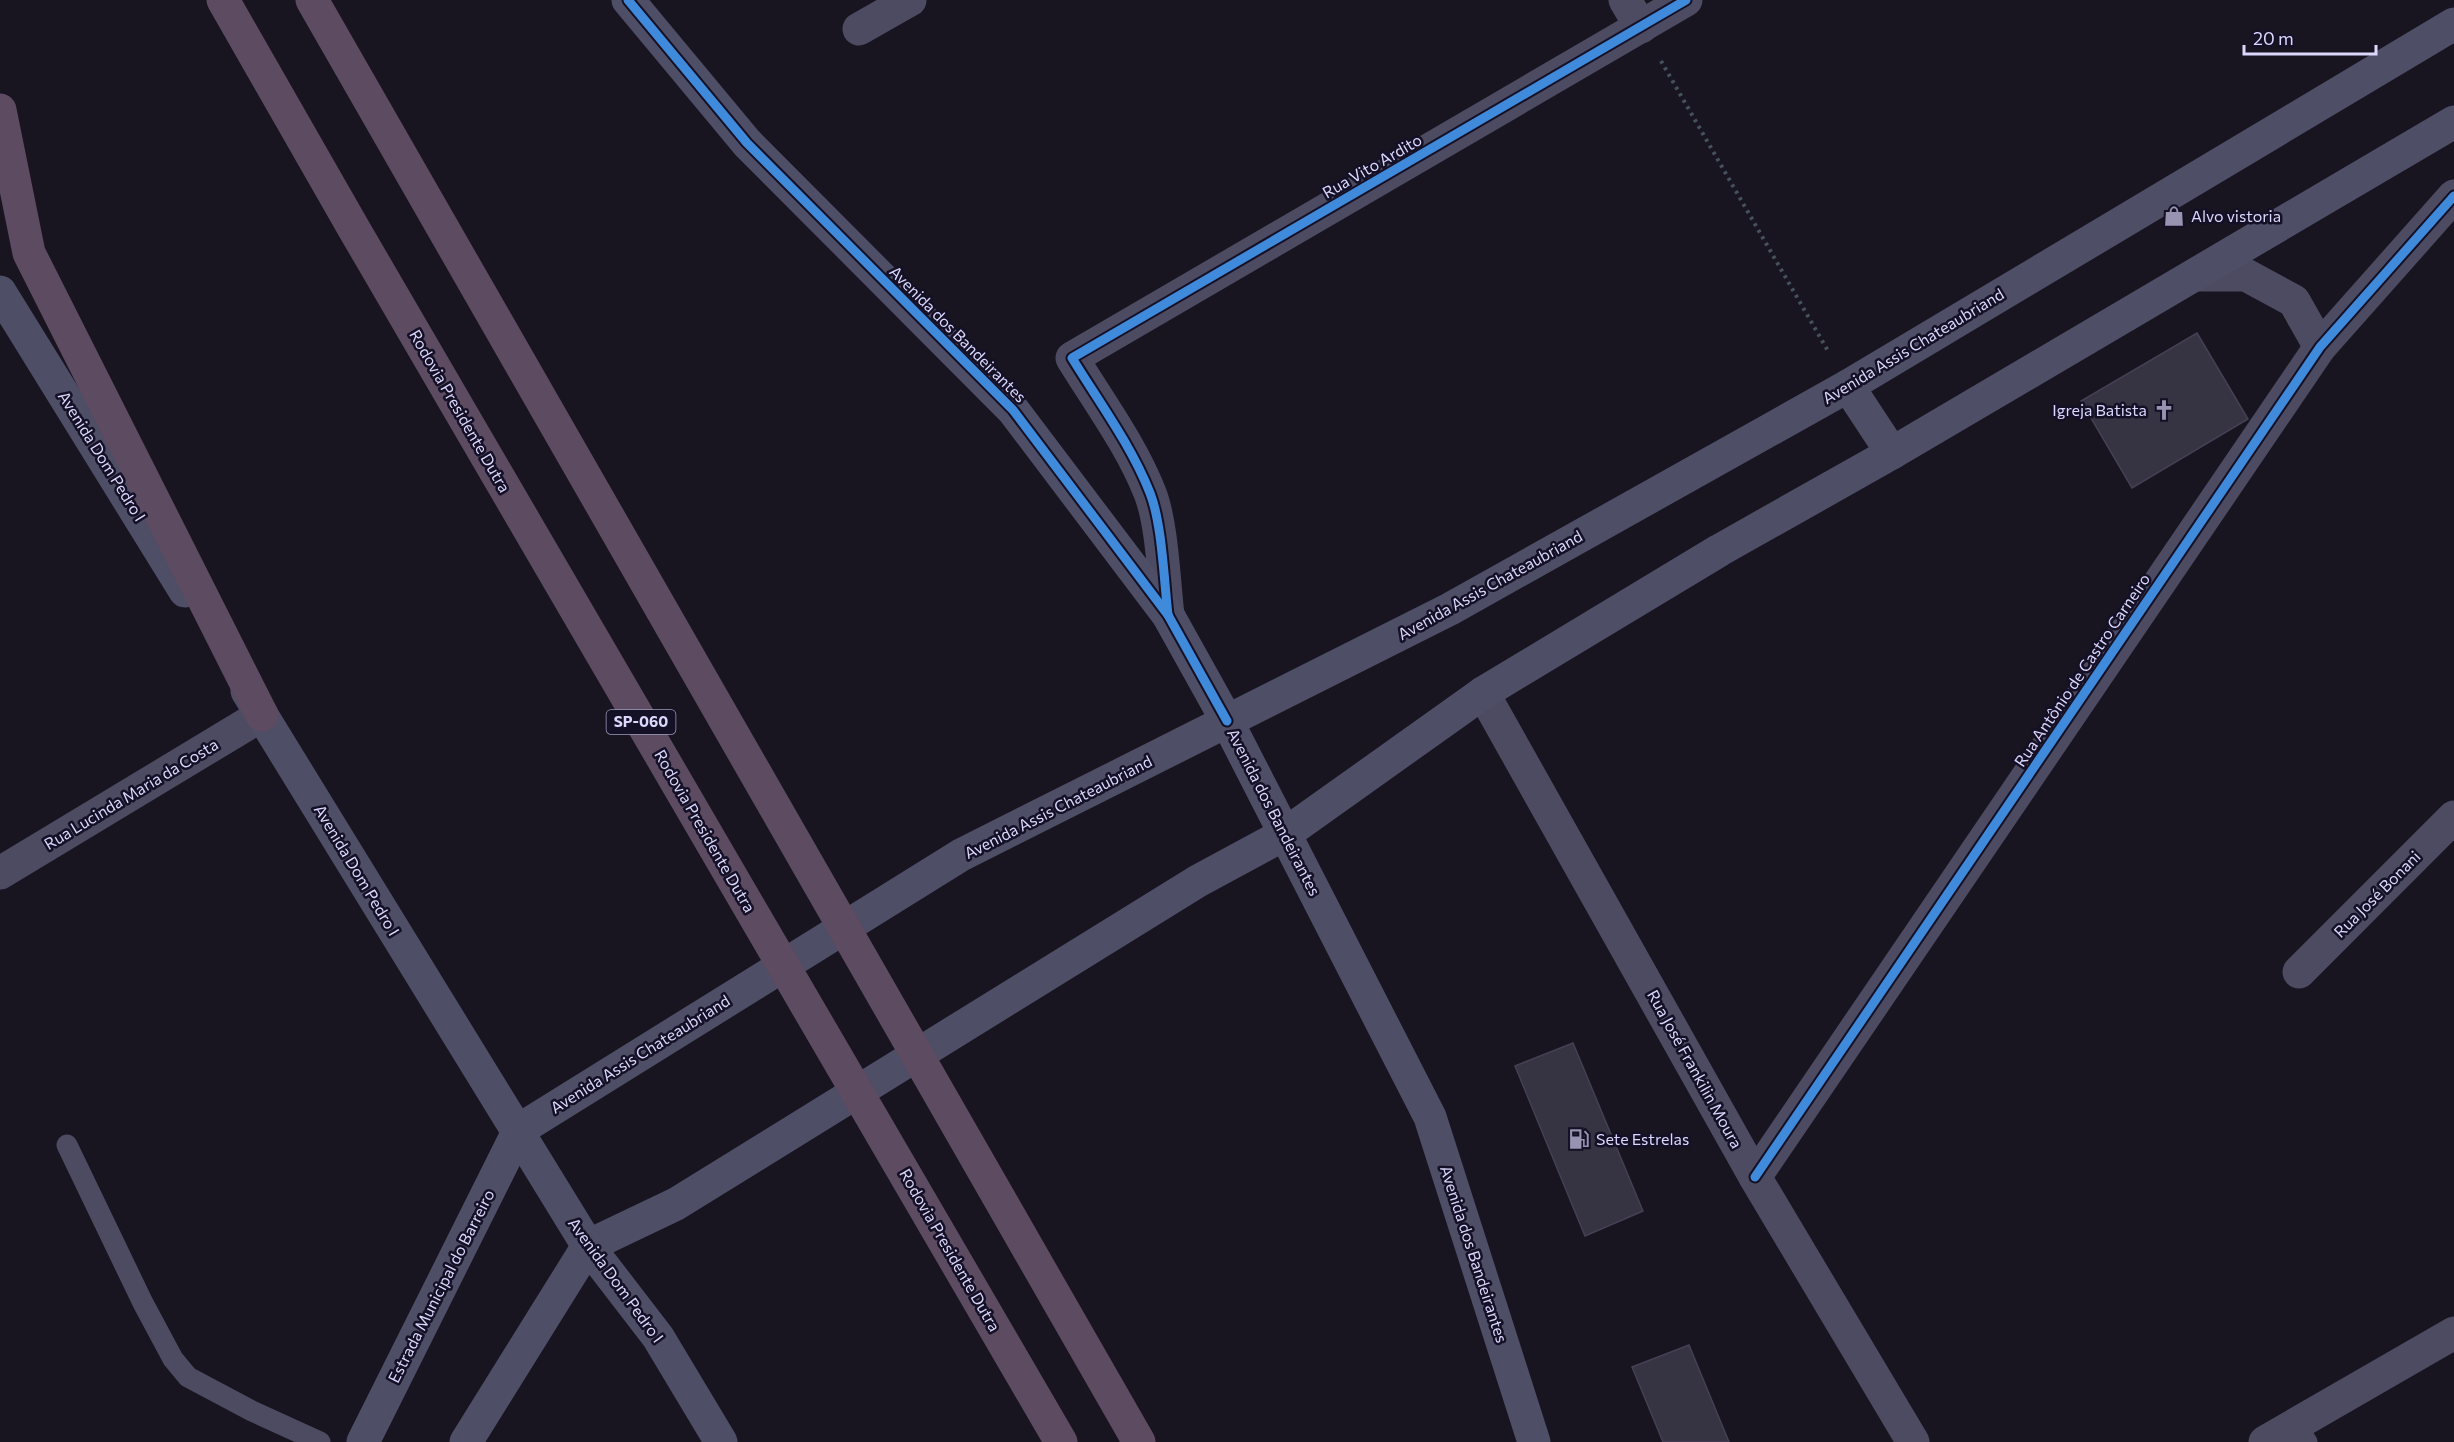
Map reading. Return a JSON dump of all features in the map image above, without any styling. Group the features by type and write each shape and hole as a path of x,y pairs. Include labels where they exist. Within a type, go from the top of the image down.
{"highway":[{"name":"Rodovia Presidente Dutra","path":"224,0 354,229 1061,1442"},
{"path":"312,0 1139,1442"},
{"path":"0,110 29,254 262,715"}],"main road":[{"name":"Avenida dos Bandeirantes","path":"628,0 747,143 1013,410 1168,615 1227,721 1430,1117 1534,1442"},
{"name":"Avenida Assis Chateaubriand","path":"519,1130 961,855 1450,609 1848,386 2454,24"},
{"path":"466,1442 588,1246 676,1204 1198,881 1285,834 1483,693 1720,550 1892,453 2454,122"},
{"name":"Avenida Dom Pedro I","path":"0,292 483,1077 519,1130 588,1246 658,1337 721,1442"},
{"path":"1848,386 1892,453"},
{"name":"Estrada Municipal do Barreiro","path":"363,1442 519,1130"}],"street":[{"path":"859,29 910,0"},
{"name":"Rua Vito Ardito","path":"1168,615 1162,555 1151,495 1129,449 1072,358 1633,13 1686,0"},
{"name":"Rua Antônio de Castro Carneiro","path":"1755,1177 2320,347 2454,196"},
{"path":"2196,275 2246,275 2294,301 2320,347"},
{"name":"Rua José Frankilin Moura","path":"1483,693 1755,1177 1913,1442"},
{"name":"Rua Lucinda Maria da Costa","path":"0,873 262,715"},
{"name":"Rua José Bonani","path":"2299,972 2454,817"},
{"path":"2265,1442 2301,1433 2454,1333"}],"lane":[{"path":"67,1145 143,1303 174,1359 188,1377 252,1411 320,1442"}],"path":[{"path":"1633,13 1848,386"}],"building":[{"name":"Igreja Batista","path":"2197,333 2248,419 2132,488 2081,401"},
{"name":"Sete Estrelas","path":"1573,1043 1643,1211 1585,1236 1515,1066"},
{"path":"1689,1345 1729,1442 1663,1442 1632,1367"}],"cycle path":[{"path":"628,0 747,143 1013,410 1168,615 1227,721"},
{"path":"1168,615 1160,536 1150,493 1124,441 1072,358 1686,0"},
{"path":"1755,1177 2320,347 2454,196"}],"place":[{"name":"Alvo vistoria","path":"2174,216"},
{"name":"Igreja Batista","path":"2164,410"},
{"name":"Sete Estrelas","path":"1579,1139"}]}
